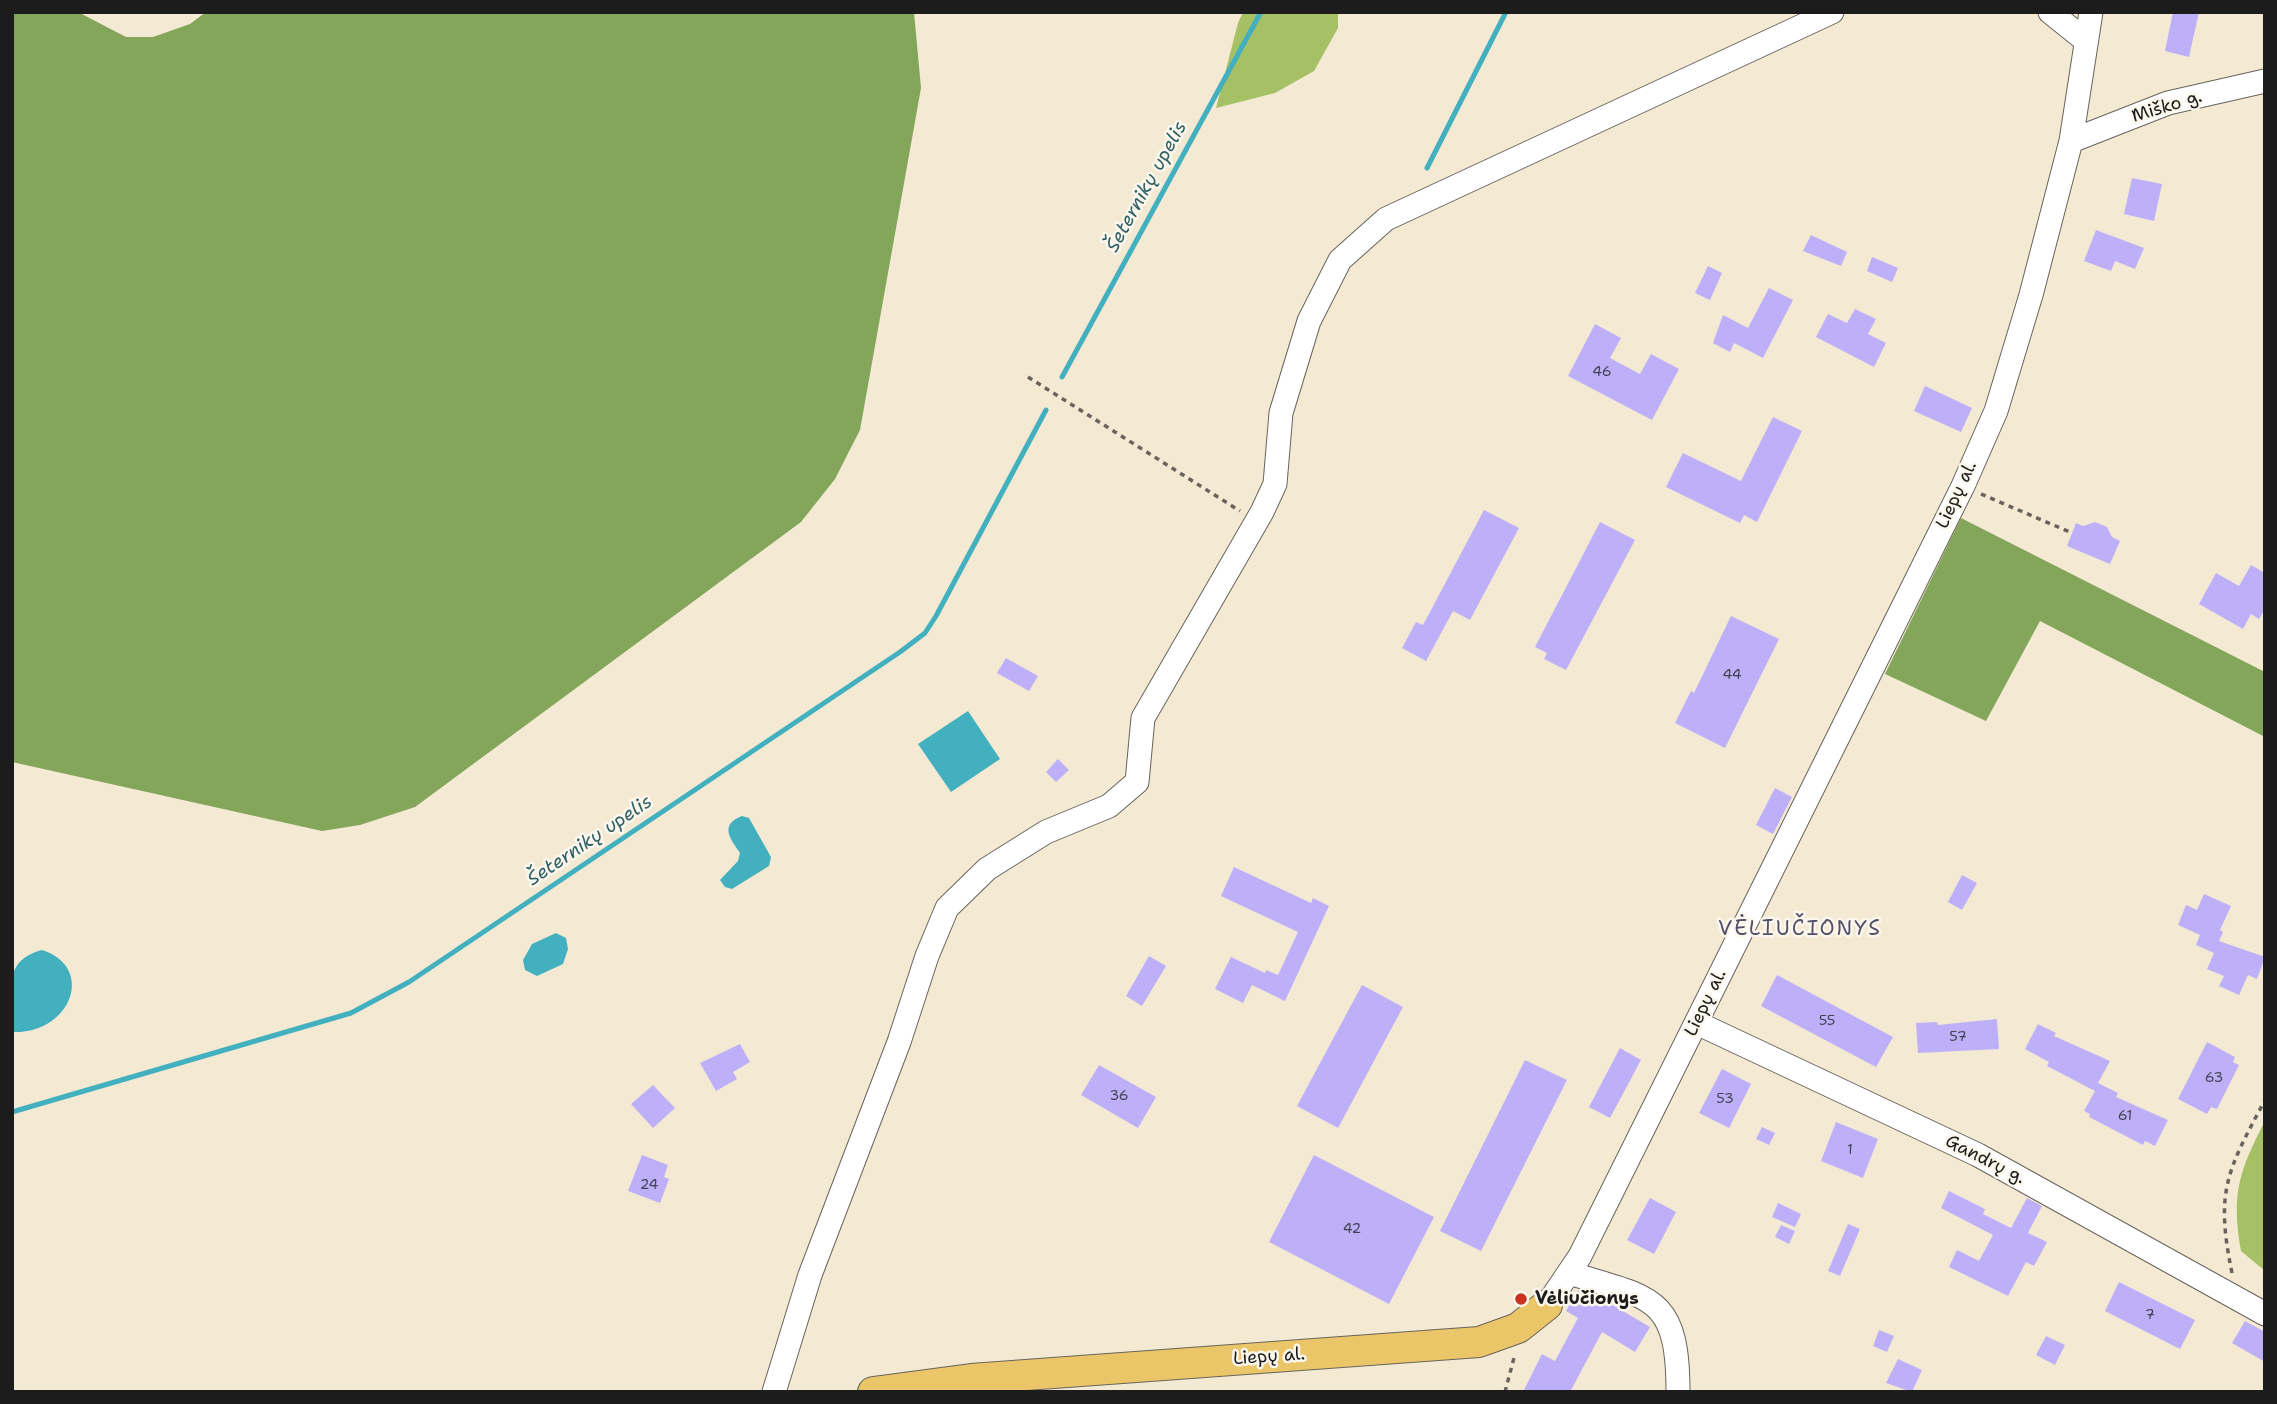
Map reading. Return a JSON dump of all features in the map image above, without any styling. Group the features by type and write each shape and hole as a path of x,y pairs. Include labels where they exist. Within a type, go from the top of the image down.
{"main road":[{"name":"Liepų al.","path":"873,1392 971,1379 1479,1342 1518,1328 1546,1305"}],"street":[{"path":"774,1392 810,1275 900,1042 927,956 947,908 987,869 1046,832 1109,806 1137,782 1143,718 1257,521 1275,484 1281,413 1309,321 1339,260 1386,219 1832,12"},
{"path":"2050,12 2085,40"},
{"name":"Liepų al.","path":"1546,1305 1569,1273 1697,1023 1963,486 1996,411 2031,295 2071,141 2091,12"},
{"name":"Miško g.","path":"2071,141 2168,103 2265,81"},
{"name":"Gandrų g.","path":"1697,1023 1978,1155 2265,1314"},
{"path":"1569,1273 1631,1291 1651,1301 1664,1315 1678,1350 1678,1392"}],"path":[{"path":"1028,377 1257,521"},
{"path":"1963,486 2073,533"},
{"path":"2237,1298 2223,1230 2225,1183 2233,1160 2265,1100"},
{"path":"1505,1392 1512,1374 1518,1328"}],"green space":[{"path":"12,12 78,12 126,37 153,37 190,24 206,12 914,12 921,88 860,430 835,479 801,522 415,807 360,825 322,831 12,762"},
{"path":"1243,12 1338,12 1338,28 1314,71 1275,93 1216,108 1238,23"},
{"path":"1961,518 2265,672 2265,737 2040,621 1986,721 1885,674"},
{"path":"2265,1121 2265,1271 2241,1251 2237,1198 2243,1169"}],"water":[{"path":"968,711 1000,759 951,792 918,744"},
{"path":"742,816 749,818 771,857 769,866 732,889 725,887 720,880 738,861 740,853 730,837 729,828 731,823"},
{"path":"556,933 566,938 568,949 563,964 537,976 525,970 523,960 532,944"},
{"path":"42,950 59,959 69,971 72,985 69,999 61,1012 49,1023 32,1030 12,1032 10,993 14,971 29,955"}],"building":[{"path":"2173,12 2199,12 2189,57 2165,51"},
{"path":"2132,178 2162,184 2154,221 2124,214"},
{"path":"2096,230 2144,248 2135,269 2115,261 2111,271 2084,261"},
{"path":"1811,235 1847,252 1841,266 1803,251"},
{"path":"1872,257 1898,268 1892,282 1867,271"},
{"path":"1708,266 1722,273 1710,300 1695,293"},
{"path":"1769,288 1793,300 1763,358 1734,343 1730,352 1713,343 1723,315 1748,328"},
{"path":"1855,309 1876,319 1868,334 1886,343 1874,367 1816,337 1828,314 1847,323"},
{"path":"1595,324 1621,338 1610,358 1640,374 1651,354 1679,369 1652,420 1568,376"},
{"path":"1925,386 1972,408 1961,432 1914,411"},
{"path":"1773,417 1802,431 1757,522 1744,515 1740,523 1666,487 1683,453 1741,481"},
{"path":"1484,510 1519,528 1470,620 1453,611 1426,661 1402,648 1416,622 1423,625"},
{"path":"1600,522 1635,540 1566,670 1544,659 1547,653 1535,647"},
{"path":"2095,522 2107,527 2112,537 2120,541 2110,564 2067,546 2076,523 2083,526"},
{"path":"2251,565 2265,573 2265,609 2259,619 2251,614 2243,629 2199,604 2216,573 2239,586"},
{"path":"1731,616 1779,639 1725,748 1675,723 1691,691 1694,693"},
{"path":"1006,658 1038,676 1029,691 997,673"},
{"path":"1058,759 1069,770 1056,782 1046,772"},
{"path":"1775,788 1792,797 1773,834 1756,825"},
{"path":"1234,867 1311,903 1313,898 1329,906 1285,1001 1252,985 1243,1003 1215,989 1231,957 1265,973 1266,970 1278,975 1298,932 1221,896"},
{"path":"1962,875 1977,883 1962,910 1948,902"},
{"path":"2204,894 2231,906 2220,930 2223,932 2219,941 2265,957 2257,979 2248,975 2239,995 2219,986 2224,976 2207,969 2214,953 2196,945 2200,935 2178,925 2186,905 2197,910"},
{"path":"1149,956 1166,966 1142,1006 1126,996"},
{"path":"1777,975 1893,1037 1876,1067 1761,1006"},
{"path":"1362,985 1403,1007 1338,1128 1297,1106"},
{"path":"1997,1019 1999,1049 1918,1053 1916,1023 1937,1022 1938,1025"},
{"path":"2038,1024 2056,1033 2054,1036 2110,1061 2098,1083 2118,1093 2116,1097 2168,1120 2155,1146 2145,1141 2143,1145 2089,1117 2090,1114 2084,1111 2095,1091 2047,1066 2049,1062 2025,1049"},
{"path":"2207,1042 2235,1057 2233,1062 2239,1065 2217,1109 2211,1107 2207,1114 2178,1099"},
{"path":"740,1044 750,1062 733,1072 737,1079 716,1091 700,1063"},
{"path":"1620,1048 1641,1060 1610,1118 1589,1107"},
{"path":"1525,1060 1567,1080 1481,1251 1440,1231"},
{"path":"1099,1065 1156,1097 1138,1128 1081,1095"},
{"path":"1722,1069 1751,1084 1729,1128 1699,1113"},
{"path":"653,1085 675,1108 653,1128 631,1104"},
{"path":"1836,1122 1878,1139 1863,1178 1821,1161"},
{"path":"1762,1127 1775,1133 1769,1145 1756,1139"},
{"path":"642,1155 668,1165 664,1177 669,1179 660,1203 628,1191"},
{"path":"1314,1155 1434,1217 1389,1304 1269,1242"},
{"path":"1949,1191 1985,1209 1983,1214 2011,1228 2027,1198 2042,1206 2028,1233 2047,1242 2034,1266 2026,1262 2008,1296 1949,1267 1957,1250 1979,1261 1993,1235 1941,1208"},
{"path":"1650,1198 1676,1212 1654,1254 1627,1240"},
{"path":"1778,1203 1801,1214 1795,1227 1772,1217"},
{"path":"1848,1224 1860,1229 1840,1276 1828,1271"},
{"path":"1781,1225 1795,1231 1789,1244 1775,1237"},
{"path":"2119,1282 2195,1320 2180,1349 2105,1311"},
{"path":"1578,1290 1599,1297 1650,1327 1635,1352 1602,1332 1570,1392 1523,1392 1542,1354 1555,1361 1578,1318 1566,1311"},
{"path":"2245,1321 2265,1332 2265,1362 2232,1343"},
{"path":"1879,1330 1894,1336 1887,1352 1873,1346"},
{"path":"2046,1336 2065,1345 2055,1365 2036,1355"},
{"path":"1898,1359 1922,1370 1912,1392 1886,1383"}],"waterway":[{"name":"Šeternikų upelis","path":"1062,377 1261,12"},
{"path":"1427,168 1506,12"},
{"name":"Šeternikų upelis","path":"12,1112 351,1013 409,982 900,652 925,633 936,616 1046,410"}],"place":[{"name":"Vėliučionys","path":"1521,1299"}],"district":[{"name":"VĖLIUČIONYS","path":"1800,930"}]}
